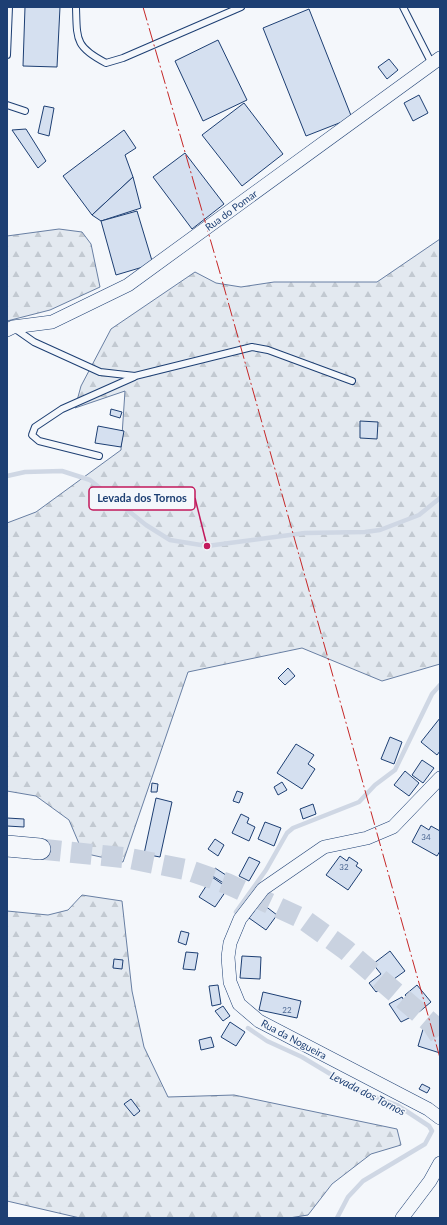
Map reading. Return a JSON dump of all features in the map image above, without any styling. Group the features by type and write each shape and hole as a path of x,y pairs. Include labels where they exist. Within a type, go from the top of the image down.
{"main road":[{"path":"7,846 40,849"}],"street":[{"name":"Rua do Pomar","path":"10,329 52,322 128,285 436,61"},
{"name":"Rua da Nogueira","path":"440,778 393,827 367,838 324,847 263,889 240,919 234,931 228,957 228,970 233,993 238,1004 259,1021 428,1109 440,1118"},
{"path":"402,1218 430,1181 440,1163"}],"lane":[{"path":"7,55 9,7"},
{"path":"76,7 77,38 88,54 106,62 123,58 241,7"},
{"path":"403,7 436,61"},
{"path":"7,105 25,111"},
{"path":"10,329 34,342 100,372 135,376"},
{"path":"99,456 39,440 32,435 36,427 62,409 135,376 252,347 268,350 352,381"}],"green space":[{"path":"59,229 82,232 91,244 100,287 50,310 7,321 7,236"},
{"path":"440,239 440,664 382,681 302,648 188,672 123,862 83,853 69,820 36,796 7,791 7,523 36,512 121,450 125,391 75,408 81,386 111,329 195,272 216,283 241,287 274,282 377,282"},
{"path":"82,895 122,901 132,991 144,1047 168,1097 234,1095 397,1129 401,1145 371,1154 332,1184 308,1215 289,1218 80,1218 7,1201 7,911 48,915 68,910"}],"building":[{"path":"25,7 60,7 57,67 23,66"},
{"path":"309,9 352,118 306,136 263,28"},
{"path":"218,40 247,100 203,121 175,61"},
{"path":"389,59 398,70 387,79 378,67"},
{"path":"419,95 428,113 413,121 404,103"},
{"path":"244,103 283,154 242,186 202,135"},
{"path":"44,106 54,108 49,136 38,133"},
{"path":"26,129 46,161 38,168 12,130"},
{"path":"124,130 136,148 125,155 133,177 92,215 63,176"},
{"path":"185,153 224,204 192,229 153,177"},
{"path":"133,177 141,208 101,221 92,215"},
{"path":"137,211 153,264 116,275 101,221"},
{"path":"111,409 122,412 120,418 110,415"},
{"path":"360,421 378,422 377,439 360,438"},
{"path":"98,426 124,431 121,447 95,443"},
{"path":"288,668 295,676 285,685 278,678"},
{"path":"440,718 440,751 437,755 421,742"},
{"path":"390,737 402,742 394,764 381,759"},
{"path":"296,744 314,755 308,764 315,769 302,789 277,773"},
{"path":"422,760 434,768 423,783 412,775"},
{"path":"405,771 419,783 409,796 394,785"},
{"path":"282,782 287,790 278,795 274,787"},
{"path":"152,783 158,784 157,792 151,792"},
{"path":"237,791 243,793 239,803 233,801"},
{"path":"156,798 172,802 160,857 144,854"},
{"path":"313,804 316,814 303,819 300,809"},
{"path":"241,814 249,818 247,823 255,827 249,841 232,833"},
{"path":"7,818 24,819 24,827 7,826"},
{"path":"265,822 281,828 274,846 258,839"},
{"path":"421,825 429,830 431,826 440,831 440,851 437,856 412,842"},
{"path":"215,839 224,845 218,856 208,849"},
{"path":"340,856 347,861 349,857 358,863 356,866 362,870 348,890 326,875"},
{"path":"249,857 260,862 249,881 239,876"},
{"path":"215,868 229,877 225,884 211,875"},
{"path":"212,877 228,888 215,907 199,897"},
{"path":"260,902 277,915 266,930 249,918"},
{"path":"181,931 189,933 186,945 178,942"},
{"path":"390,951 405,971 376,992 369,983 381,974 373,964"},
{"path":"186,952 198,953 195,970 183,969"},
{"path":"242,956 261,957 260,979 240,978"},
{"path":"114,959 123,960 122,969 113,968"},
{"path":"218,985 221,1004 212,1006 209,986"},
{"path":"417,985 431,1002 419,1012 405,995"},
{"path":"263,992 301,1001 297,1018 259,1010"},
{"path":"402,997 413,1016 401,1022 389,1004"},
{"path":"223,1006 230,1016 223,1021 215,1011"},
{"path":"230,1022 245,1032 236,1046 221,1037"},
{"path":"424,1026 440,1031 440,1053 418,1046"},
{"path":"211,1037 214,1047 201,1050 199,1040"},
{"path":"422,1084 430,1088 427,1093 419,1089"},
{"path":"131,1099 140,1111 134,1116 124,1104"}],"waterway":[{"name":"Levada dos Tornos","path":"7,476 25,472 62,471 90,480 146,525 170,540 207,546 305,533 365,532 380,530 419,515 440,498"},
{"name":"Levada dos Tornos","path":"236,912 266,870 287,833 293,828 359,802 375,785 395,770 432,694 440,685"},
{"name":"Levada dos Tornos","path":"248,1028 267,1041 302,1057 357,1090 397,1105 429,1126 432,1131 425,1144 363,1181 348,1197 337,1218"}],"tunnel":[{"path":"40,849 127,858 188,870 228,884 303,919 346,950 432,1024 440,1036"}],"power":[{"path":"143,7 220,273 440,1058"}],"place":[{"name":"Levada dos Tornos","path":"207,546"}]}
